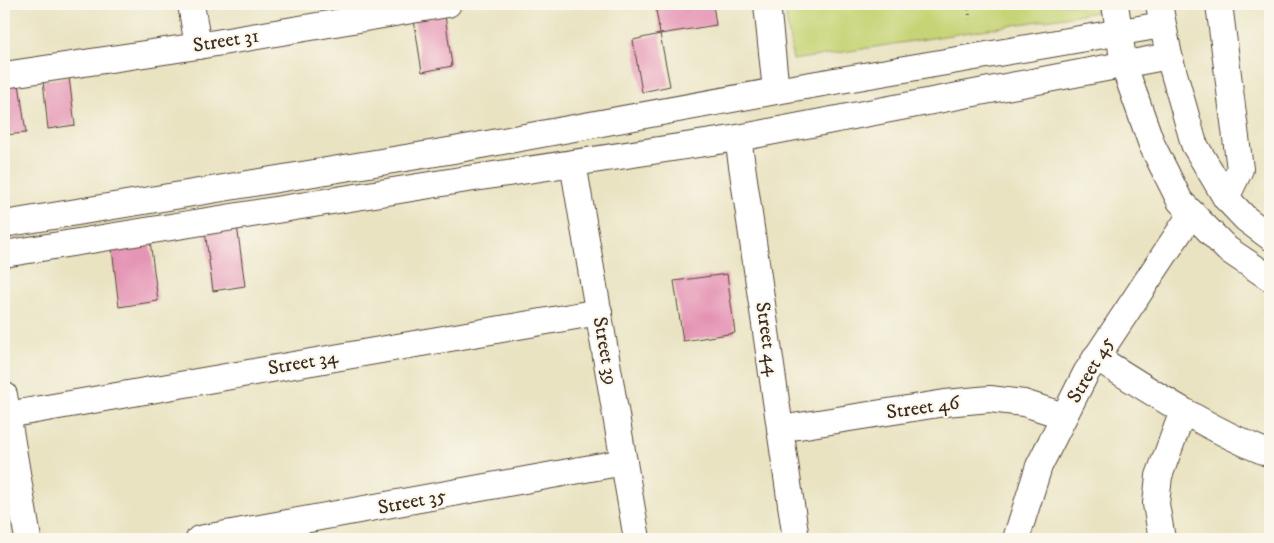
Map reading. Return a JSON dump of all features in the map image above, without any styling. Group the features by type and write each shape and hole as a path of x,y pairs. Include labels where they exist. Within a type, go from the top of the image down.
{"street":[{"path":"191,4 198,46"},
{"name":"Street 31","path":"4,75 198,46 337,13 448,4"},
{"path":"767,4 776,91"},
{"path":"1115,4 1124,66 1152,145 1180,201 1227,249 1270,278"},
{"path":"1219,4 1240,169 1226,198"},
{"path":"4,224 454,150 776,91 1118,34 1161,15 1169,56 1194,144 1226,198 1246,220 1270,237"},
{"path":"4,254 461,180 738,138 1169,56"},
{"name":"Street 44","path":"738,138 796,539"},
{"path":"454,150 461,180"},
{"name":"Street 39","path":"573,163 637,539"},
{"name":"Street 45","path":"1016,539 1040,466 1086,373 1192,213"},
{"name":"Street 34","path":"5,405 598,312"},
{"path":"1096,357 1183,411 1236,440 1270,454"},
{"name":"Street 46","path":"780,429 990,399 1024,403 1064,416"},
{"path":"5,405 28,539"},
{"path":"1162,539 1156,504 1159,476 1183,411"},
{"name":"Street 35","path":"199,539 624,462"}],"path":[{"path":"968,4 970,19"}],"green space":[{"path":"784,4 1096,4 1096,12 793,60"}],"building":[{"path":"655,4 713,4 716,25 660,34"},
{"path":"445,15 452,66 422,72 414,20"},
{"path":"660,34 670,86 642,92 633,40"},
{"path":"69,77 75,125 48,129 43,80"},
{"path":"19,84 26,133 4,135 4,86"},
{"path":"237,225 245,286 213,291 205,231"},
{"path":"150,241 158,301 119,307 112,248"},
{"path":"727,274 735,333 683,341 674,281"}]}
